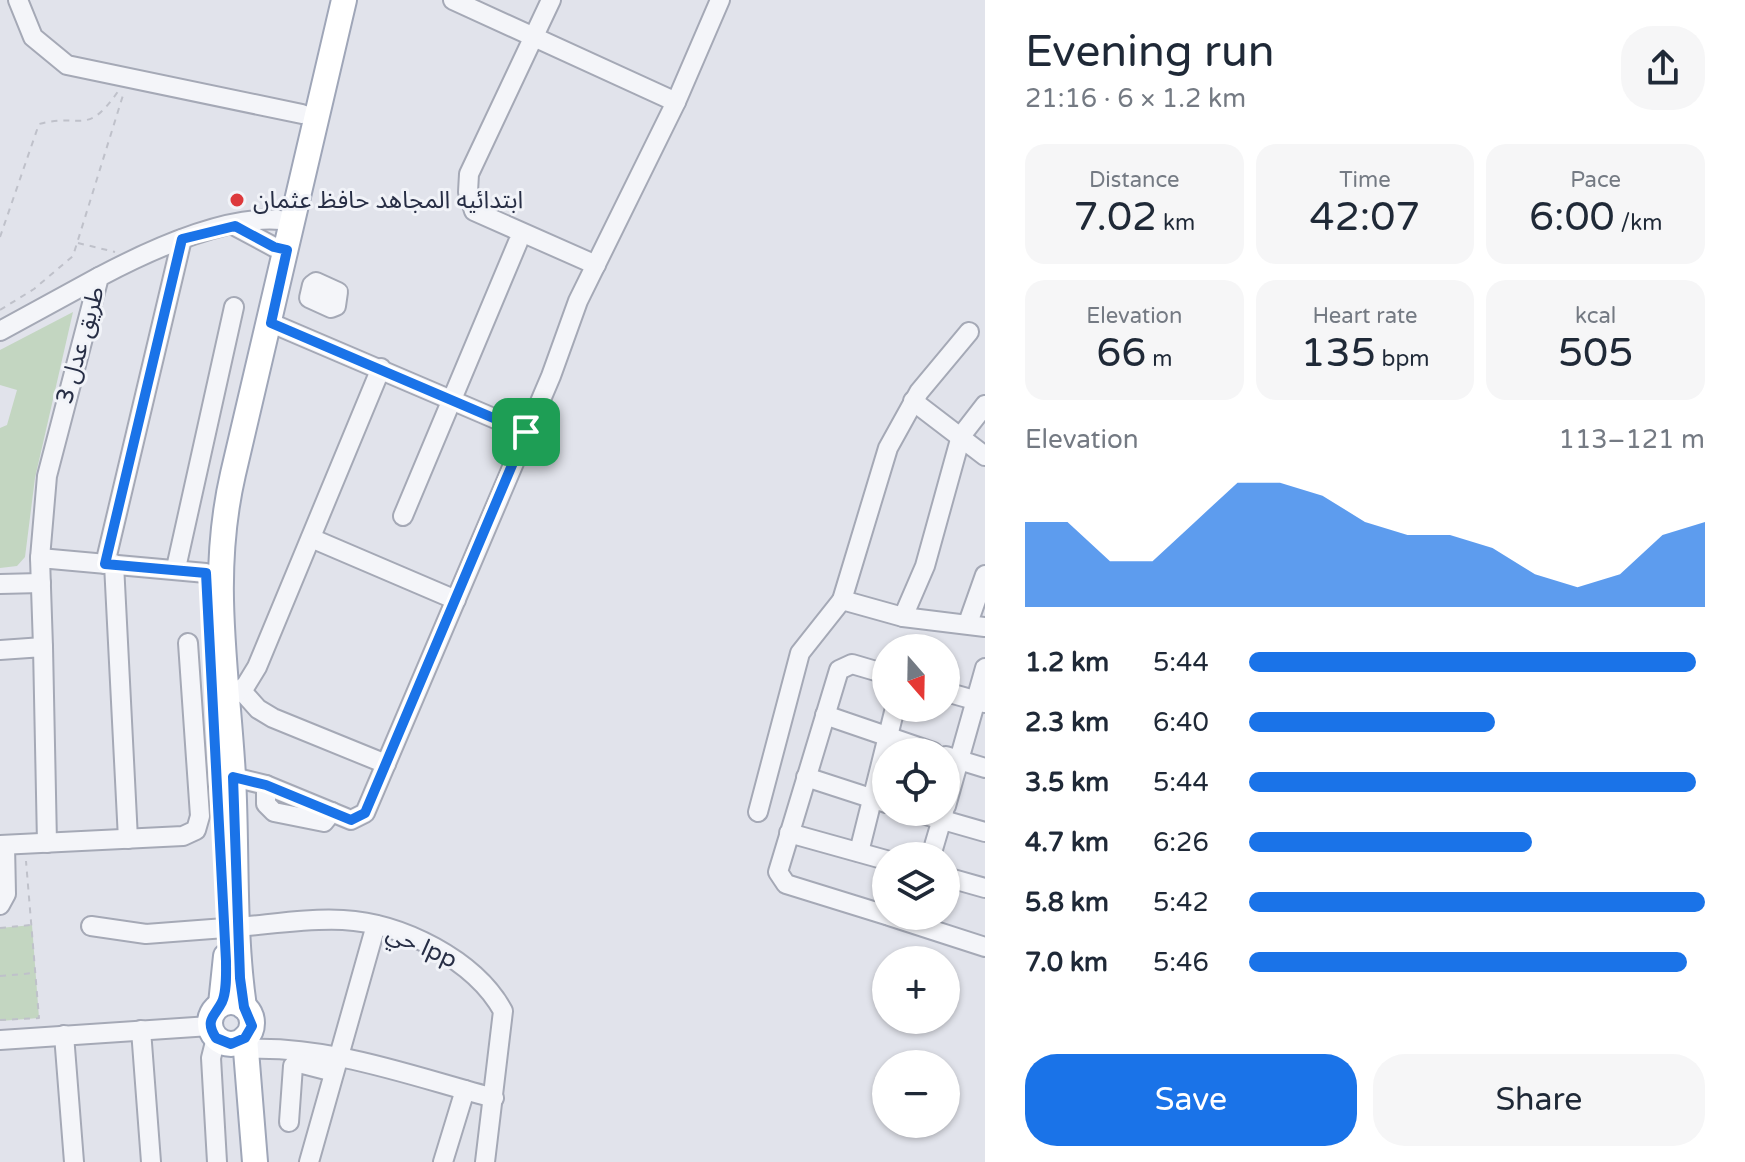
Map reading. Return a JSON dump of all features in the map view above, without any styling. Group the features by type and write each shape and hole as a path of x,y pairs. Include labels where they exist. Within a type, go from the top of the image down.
{"main road":[{"path":"286,221 302,114 327,0"},
{"path":"232,927 206,573 215,484 344,0"},
{"path":"242,1162 226,975 232,927 234,695 218,599 223,523 271,323 280,249"},
{"path":"230,1029 255,1162"}],"street":[{"path":"18,0 33,37 67,65 302,114"},
{"path":"453,0 676,102"},
{"path":"551,0 469,174 468,192 474,211 596,265"},
{"path":"233,777 266,785 351,820 363,816 596,265 676,102 720,0"},
{"name":"طريق عدل 3","path":"47,843 40,558 47,476 99,277 136,257 182,239 235,226 286,221"},
{"path":"235,226 280,249"},
{"path":"128,839 110,564 182,239"},
{"path":"403,516 518,242"},
{"path":"0,331 99,277"},
{"path":"304,335 318,302"},
{"path":"176,568 234,307"},
{"path":"271,323 526,432"},
{"path":"758,812 800,653 842,600 888,448 913,401 969,332"},
{"path":"381,368 257,667 234,695 273,718 386,764"},
{"path":"913,401 985,456"},
{"path":"903,617 925,566 961,436 985,405"},
{"path":"311,538 456,600"},
{"path":"40,558 206,573"},
{"path":"842,600 903,617 976,625 985,575"},
{"path":"0,584 41,583"},
{"path":"0,905 6,894 2,845 188,835 200,821 188,643"},
{"path":"0,650 43,647"},
{"path":"872,670 852,664 841,667 778,868 783,882 872,911"},
{"path":"960,742 980,702 985,668"},
{"path":"960,696 980,702"},
{"path":"825,715 887,738 891,722"},
{"path":"960,760 985,768"},
{"path":"806,777 872,798"},
{"path":"859,852 872,816"},
{"path":"960,820 985,832"},
{"path":"789,833 872,856"},
{"path":"960,881 985,888"},
{"name":"حي lpp","path":"91,926 146,934 331,919 376,925 446,952 472,969 492,991 503,1011 485,1162"},
{"name":"حي lpp","path":"309,1162 376,925"},
{"path":"939,930 985,947"},
{"path":"0,1040 141,1030 230,1029 303,1050 336,1065"},
{"path":"217,1162 211,1058 230,1029"},
{"path":"141,1030 151,1162"},
{"path":"64,1035 74,1162"},
{"path":"321,1119 289,1117 294,1064 336,1065 494,1098"},
{"path":"443,1162 465,1090"}],"path":[{"path":"0,237 39,124 56,120 83,123 102,115 129,76"},
{"path":"0,310 62,269 73,256 129,76"},
{"path":"77,243 136,257"},
{"path":"0,1020 39,1018 25,844"},
{"path":"0,928 32,925"},
{"path":"0,976 35,973"}],"green space":[{"path":"73,312 35,478 25,557 17,566 0,568 0,428 7,425 17,390 0,385 0,350"},
{"path":"32,925 39,1018 0,1021 0,928"}],"place":[{"name":"ابتدائيه المجاهد حافظ عثمان","path":"237,200"}],"route":[{"path":"235,226 274,247 287,250 271,323 526,432 363,816 351,820 266,785 233,777 240,978 244,1007 249,1012 252,1026 241,1041 231,1044 220,1041 210,1026 212,1013 221,1004 226,961 206,573 105,564 182,239 235,226"}]}
